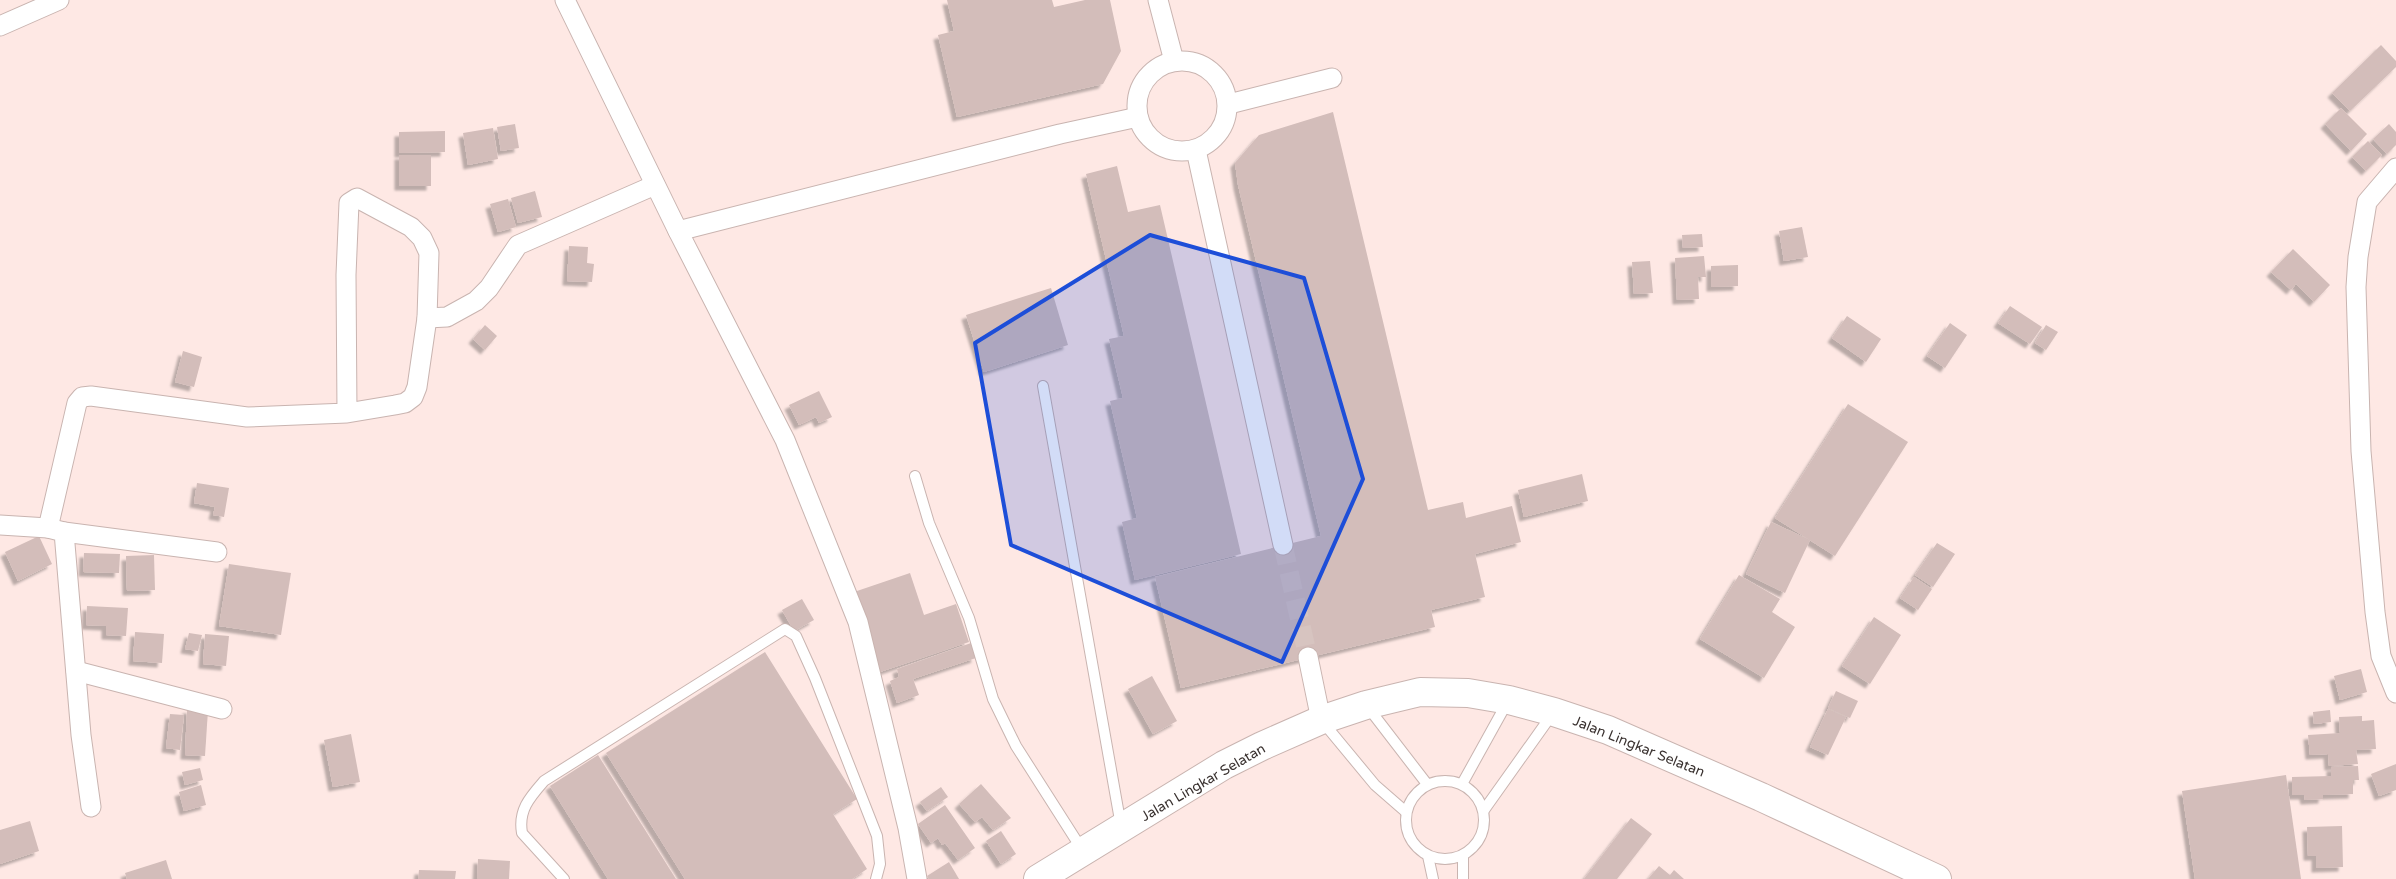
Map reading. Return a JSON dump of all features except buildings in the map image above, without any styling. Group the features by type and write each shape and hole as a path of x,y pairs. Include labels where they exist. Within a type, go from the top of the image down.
{"highway":[{"name":"Jalan Lingkar Selatan","path":"1038,879 1122,830 1224,766 1262,746 1321,720 1366,705 1420,692 1468,693 1509,700 1554,712 1608,730 1761,797 1937,879"}],"street":[{"path":"0,26 59,0"},
{"path":"565,0 678,231 786,440 858,622 908,828 917,879"},
{"path":"1158,0 1174,61"},
{"path":"1191,60 1206,66 1222,82 1229,104 1225,124 1214,140 1196,150 1172,151 1156,144 1145,132 1138,117 1136,102 1141,86 1155,70 1174,61 1191,60"},
{"path":"1229,104 1332,78"},
{"path":"678,231 1060,134 1138,117"},
{"path":"1196,150 1282,545"},
{"path":"2396,168 2368,202 2358,257 2356,287 2361,451 2375,612 2382,656 2396,693"},
{"path":"427,318 447,317 476,300 489,288 518,244 655,185"},
{"path":"92,807 81,735 76,671 56,530 78,403 82,398 91,396 246,417 347,413 405,403 413,397 417,387 427,318 429,253 422,238 411,227 357,198 349,203 346,275 347,413"},
{"path":"0,525 56,530 216,552"},
{"path":"1308,657 1321,720"},
{"path":"76,671 222,709"}],"lane":[{"path":"1043,386 1122,830"},
{"path":"915,476 930,523 969,618 992,698 1016,746 1084,851"},
{"path":"564,879 522,833 522,812 529,798 544,780 785,629 796,636 815,678 877,836 880,864 876,879"},
{"path":"1462,784 1509,700"},
{"path":"1366,705 1428,784"},
{"path":"1484,810 1554,712"},
{"path":"1321,720 1375,785 1406,812"},
{"path":"1445,780 1462,784 1476,794 1484,810 1484,828 1476,844 1463,855 1446,859 1428,856 1414,845 1406,829 1406,812 1414,796 1428,784 1445,780"},
{"path":"1463,855 1463,879"},
{"path":"1428,856 1432,879"}],"highlighted area":[{"path":"1150,235 1304,278 1363,479 1282,662 1011,545 975,343"}],"tunnel":[{"path":"1283,545 1308,657"}]}
